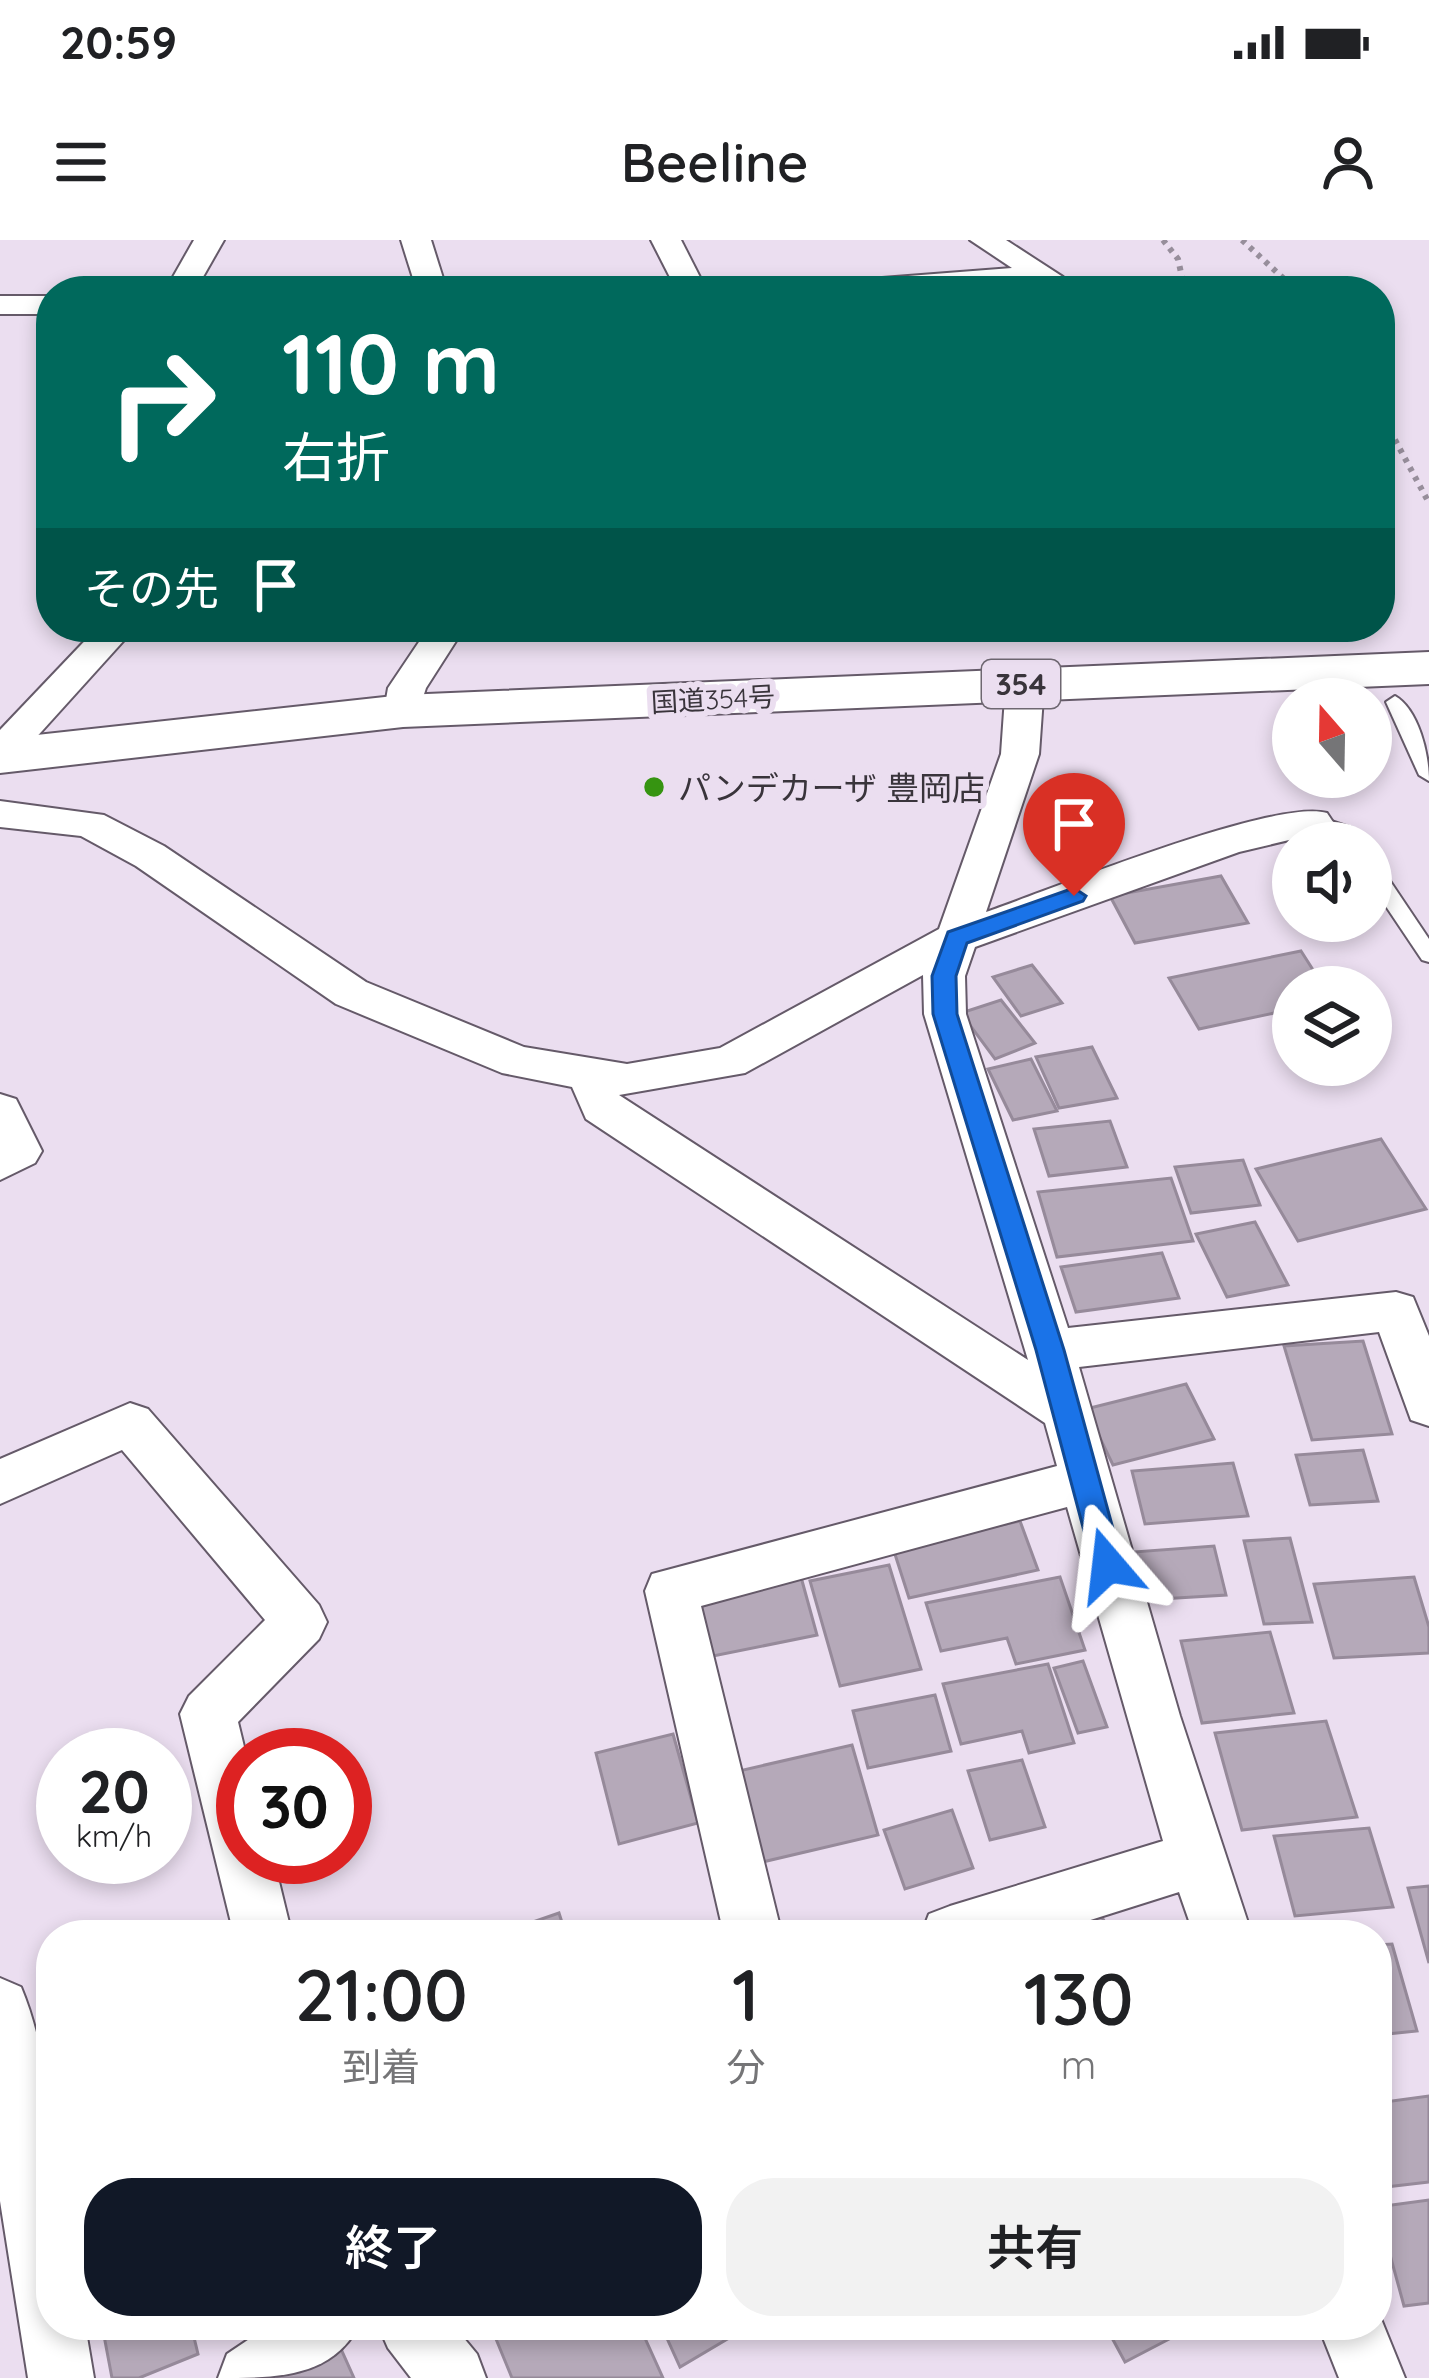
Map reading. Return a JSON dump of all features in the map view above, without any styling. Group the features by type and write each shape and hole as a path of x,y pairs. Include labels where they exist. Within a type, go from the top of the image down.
{"highway":[{"name":"国道354号","path":"0,754 403,712 1025,683 1412,685"}],"street":[{"path":"189,276 209,240"},
{"path":"416,240 427,276"},
{"path":"666,240 684,276"},
{"path":"985,240 1044,276"},
{"path":"0,305 36,305"},
{"path":"0,754 104,642"},
{"path":"403,712 407,688 437,642"},
{"path":"1025,683 1020,754 944,976 945,1014 1050,1350 1083,1481 1218,1920"},
{"path":"0,814 90,824 150,856 351,993 517,1062 627,1080 730,1062 957,938 1231,840 1272,831"},
{"path":"588,1073 602,1107 1063,1408"},
{"path":"0,1111 19,1151 0,1163"},
{"path":"1050,1350 1396,1311 1429,1405"},
{"path":"0,1482 130,1424 300,1622 208,1714 216,1746"},
{"path":"749,1920 671,1592 1083,1481"},
{"path":"999,1920 1196,1859"},
{"path":"250,1884 259,1920"},
{"path":"0,2008 36,2226"},
{"path":"55,2340 61,2378"},
{"path":"251,2378 305,2340"},
{"path":"423,2340 453,2378"},
{"path":"1357,2340 1372,2378"}],"lane":[{"path":"1412,685 1429,776"},
{"path":"1392,900 1429,955"}],"path":[{"path":"1163,240 1178,260 1181,276"},
{"path":"1242,240 1281,276"},
{"path":"1395,440 1429,503"}],"building":[{"path":"1221,876 1248,923 1135,943 1110,896"},
{"path":"1301,951 1311,966 1272,966 1272,1013 1199,1029 1169,978"},
{"path":"1032,965 1062,1003 1021,1016 993,977"},
{"path":"1001,1000 1035,1043 995,1059 961,1013"},
{"path":"1092,1047 1117,1098 1059,1108 1036,1057"},
{"path":"1031,1059 1057,1111 1013,1120 988,1069"},
{"path":"1110,1121 1127,1167 1049,1176 1034,1129"},
{"path":"1381,1139 1426,1209 1298,1241 1256,1169"},
{"path":"1243,1160 1260,1205 1191,1213 1175,1167"},
{"path":"1171,1178 1193,1241 1057,1257 1038,1192"},
{"path":"1255,1222 1288,1285 1227,1297 1196,1234"},
{"path":"1162,1253 1179,1298 1076,1312 1061,1267"},
{"path":"1363,1341 1392,1434 1312,1440 1284,1346"},
{"path":"1186,1384 1214,1439 1113,1465 1086,1409"},
{"path":"1363,1450 1378,1501 1310,1505 1296,1455"},
{"path":"1233,1463 1248,1516 1145,1524 1132,1471"},
{"path":"1020,1521 1038,1570 909,1598 893,1548"},
{"path":"1290,1538 1312,1622 1264,1624 1244,1541"},
{"path":"1214,1546 1226,1595 1144,1600 1133,1552"},
{"path":"889,1565 921,1669 840,1686 810,1581"},
{"path":"801,1577 817,1635 703,1658 688,1600"},
{"path":"1060,1577 1085,1650 1016,1664 1007,1638 941,1651 926,1603"},
{"path":"1414,1577 1429,1627 1429,1653 1334,1658 1314,1584"},
{"path":"1270,1632 1294,1713 1202,1723 1181,1641"},
{"path":"1083,1661 1107,1727 1078,1733 1054,1668"},
{"path":"1048,1664 1074,1743 1029,1753 1022,1731 961,1744 943,1684"},
{"path":"935,1695 951,1751 868,1768 853,1711"},
{"path":"1326,1721 1357,1817 1242,1830 1215,1733"},
{"path":"673,1734 698,1823 619,1844 596,1753"},
{"path":"852,1745 878,1835 754,1864 730,1773"},
{"path":"1022,1760 1045,1827 990,1840 968,1771"},
{"path":"952,1810 973,1868 905,1889 884,1830"},
{"path":"1369,1828 1393,1907 1295,1916 1274,1836"},
{"path":"1429,1886 1429,1963 1408,1888"},
{"path":"1098,1911 1104,1920 1082,1920"},
{"path":"1392,1944 1417,2031 1392,2034"},
{"path":"1429,2096 1429,2182 1392,2186 1392,2101"},
{"path":"1429,2200 1429,2303 1404,2306 1392,2262 1392,2205"},
{"path":"105,2340 195,2340 198,2354 139,2378 112,2378"},
{"path":"337,2340 354,2378 278,2378"},
{"path":"496,2340 646,2340 663,2378 512,2378"},
{"path":"668,2340 726,2340 680,2367"},
{"path":"1113,2340 1167,2340 1125,2362"}],"place":[{"name":"パンデカーザ 豊岡店","path":"654,787"}],"route":[{"path":"1074,896 957,938 944,976 945,1014 1050,1350 1108,1565"}]}
